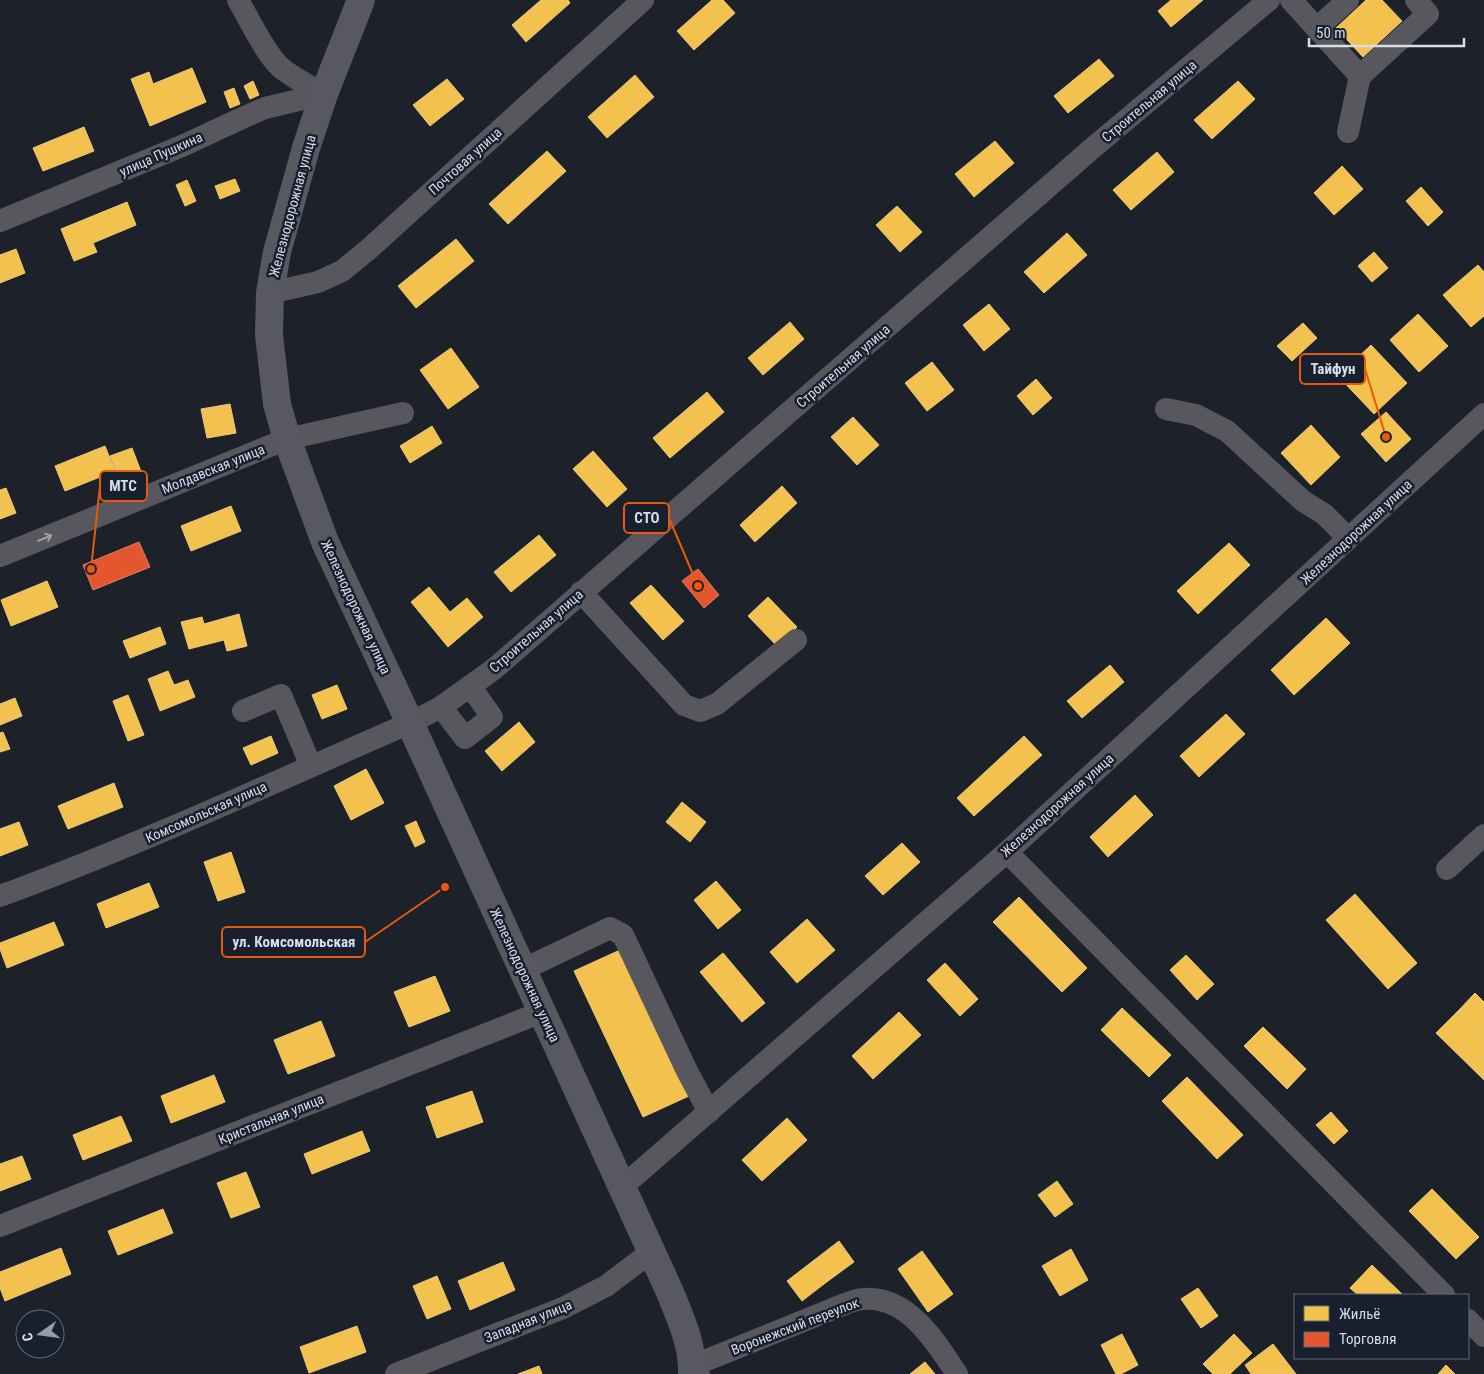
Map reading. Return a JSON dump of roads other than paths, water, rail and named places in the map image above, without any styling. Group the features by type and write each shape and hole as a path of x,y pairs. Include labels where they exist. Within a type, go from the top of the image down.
{"main road":[{"name":"Железнодорожная улица","path":"361,0 324,94 289,205 277,252 270,293 269,335 277,404 287,439 325,542 410,723 683,1322 695,1371"}],"street":[{"path":"238,0 257,34 279,65 292,77 324,94"},
{"name":"Почтовая улица","path":"270,293 318,282 342,270 369,249 643,0"},
{"name":"Строительная улица","path":"410,723 442,707 494,669 1095,146 1269,0"},
{"path":"1291,0 1360,76"},
{"path":"1317,28 1348,0"},
{"path":"1348,132 1360,76 1428,14 1416,0"},
{"name":"улица Пушкина","path":"0,222 182,146 265,108 324,94"},
{"path":"1166,409 1196,415 1227,431 1303,502 1324,514 1348,538"},
{"name":"Молдавская улица","path":"0,556 287,439 403,413"},
{"name":"Железнодорожная улица","path":"622,1187 1007,852 1484,414"},
{"path":"581,592 684,705 700,711 717,704 796,640"},
{"path":"442,707 465,738 492,717 470,686"},
{"path":"243,711 280,695 311,766"},
{"name":"Комсомольская улица","path":"0,896 58,875 165,830 410,723"},
{"path":"1447,870 1484,835"},
{"path":"1007,852 1443,1294"},
{"path":"522,970 610,928 623,935 687,1071 709,1112"},
{"name":"Кристальная улица","path":"0,1226 542,1012"},
{"name":"Западная улица","path":"396,1374 563,1308 606,1286 651,1252"},
{"name":"Воронежский переулок","path":"695,1371 844,1304 864,1299 886,1302 902,1309 930,1336 957,1374"},
{"path":"1469,1321 1484,1336"}],"place":[{"name":"Тайфун","path":"1386,437"},
{"name":"МТС","path":"91,569"},
{"name":"СТО","path":"698,586"},
{"name":"ул. Комсомольская","path":"445,887"}]}
